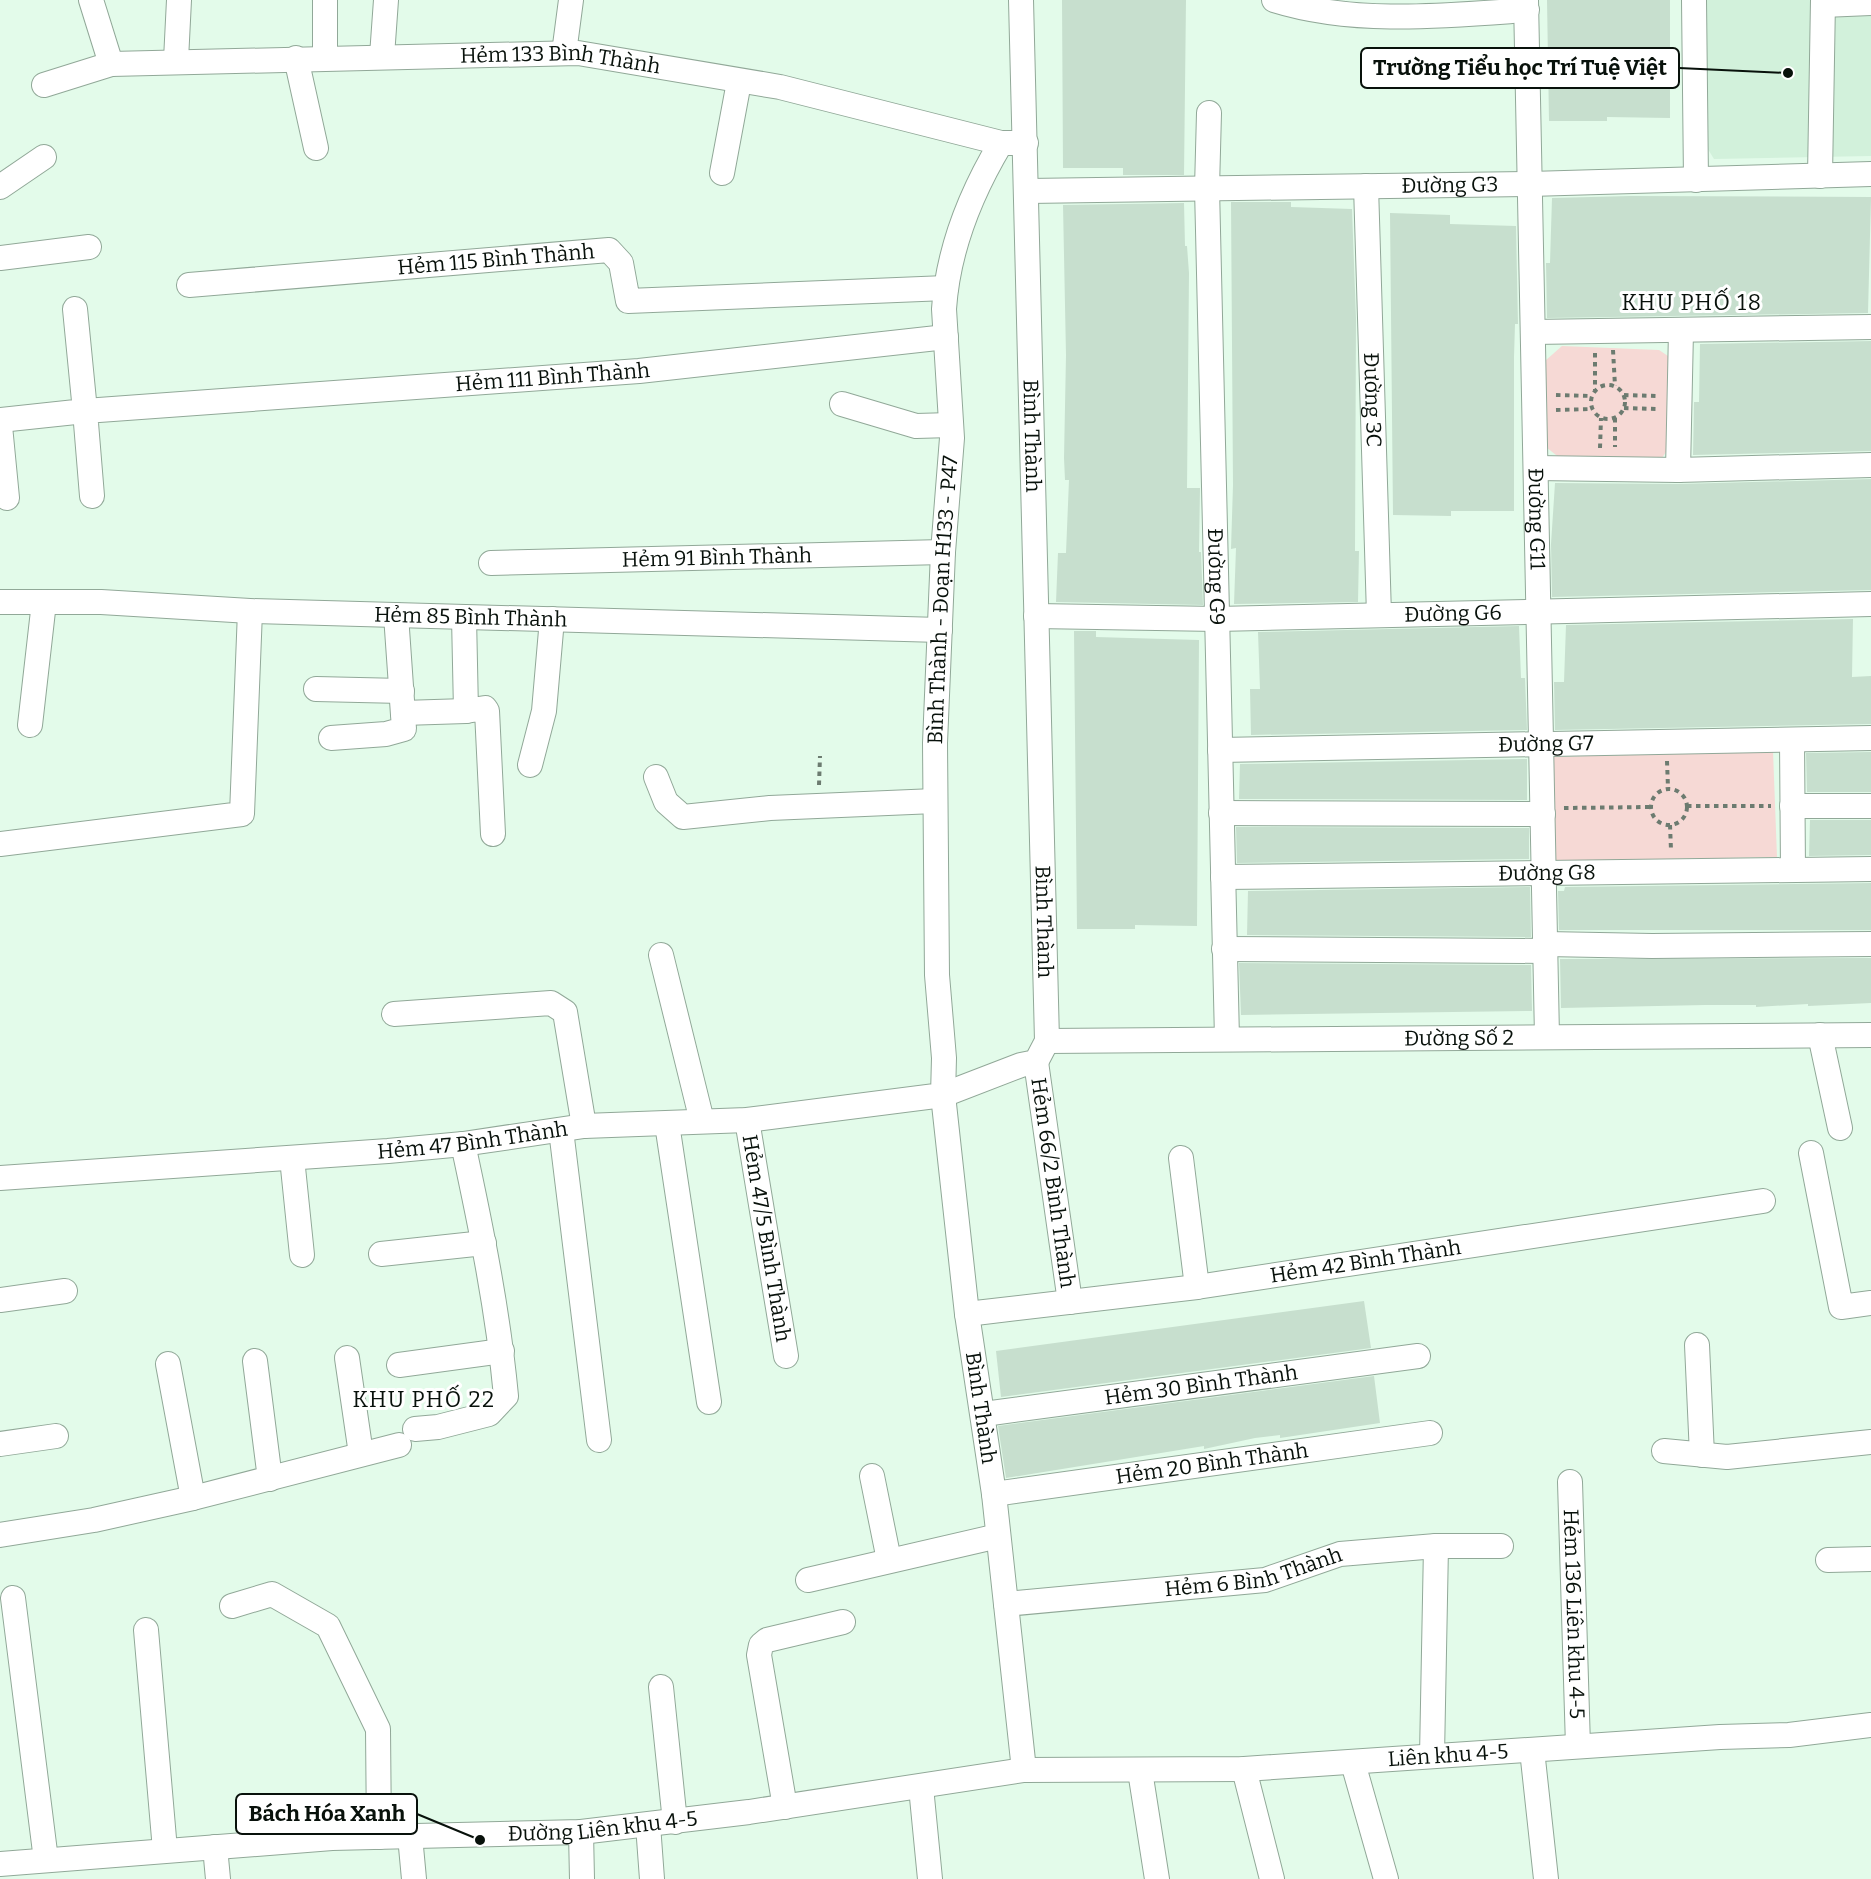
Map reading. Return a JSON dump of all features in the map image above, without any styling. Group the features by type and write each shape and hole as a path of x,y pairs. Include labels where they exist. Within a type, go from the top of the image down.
{"street":[{"path":"91,0 111,64"},
{"path":"176,60 178,0"},
{"path":"325,0 325,57"},
{"path":"382,56 386,0"},
{"path":"564,53 571,0"},
{"name":"Bình Thành","path":"1022,0 1028,191 1042,1052"},
{"path":"1274,0 1302,9 1350,14 1443,16 1526,5"},
{"path":"1694,0 1696,180"},
{"path":"1820,176 1823,2 1871,3"},
{"name":"Đường G11","path":"1526,5 1547,1037"},
{"name":"Hẻm 133 Bình Thành","path":"44,85 111,64 176,60 578,53 739,82 780,87 1001,143"},
{"path":"296,58 316,148"},
{"path":"722,173 739,82"},
{"name":"Đường G9","path":"1209,113 1207,189 1227,1039"},
{"path":"1001,143 1026,143"},
{"name":"Bình Thành - Đoạn H133 - P47","path":"943,1095 944,1058 937,975 935,801 943,552 951,425 946,338 946,288 961,229 978,181 1001,143"},
{"path":"0,187 44,158"},
{"name":"Đường G3","path":"1028,191 1530,184 1871,174"},
{"name":"Đường 3C","path":"1366,186 1379,615"},
{"path":"0,258 89,247"},
{"name":"Hẻm 115 Bình Thành","path":"189,285 609,250 621,263 628,301 946,288"},
{"path":"75,309 92,495"},
{"path":"1533,332 1871,327"},
{"path":"1678,470 1681,331"},
{"name":"Hẻm 111 Bình Thành","path":"85,411 639,371 946,338"},
{"path":"842,404 916,426 951,425"},
{"path":"0,420 85,411"},
{"path":"0,426 7,498"},
{"path":"1536,468 1678,470 1871,465"},
{"name":"Hẻm 91 Bình Thành","path":"491,563 943,552"},
{"name":"Hẻm 85 Bình Thành","path":"0,602 101,602 250,611 940,630"},
{"path":"30,725 44,602"},
{"name":"Đường G6","path":"1036,616 1217,619 1871,604"},
{"path":"0,844 242,814 250,611"},
{"path":"331,738 404,729 396,615"},
{"path":"464,617 466,711"},
{"path":"530,765 544,711 552,620"},
{"path":"316,689 466,711 485,708 487,711 493,834"},
{"name":"Đường G7","path":"1220,750 1871,738"},
{"path":"1792,740 1793,870"},
{"path":"657,777 666,802 683,817 719,812 824,805 935,801"},
{"path":"1792,806 1871,806"},
{"path":"1221,813 1543,811"},
{"name":"Đường G8","path":"1223,877 1871,868"},
{"path":"1224,949 1871,944"},
{"path":"660,955 702,1120"},
{"path":"394,1014 551,1003 565,1012 599,1440"},
{"path":"1820,1035 1840,1128"},
{"name":"Đường Số 2","path":"1042,1052 1227,1039 1871,1035"},
{"path":"943,1095 1021,1065 1042,1052"},
{"name":"Hẻm 66/2 Bình Thành","path":"1042,1052 1070,1302"},
{"name":"Bình Thành","path":"943,1095 968,1314 984,1414 1024,1770"},
{"name":"Hẻm 47 Bình Thành","path":"0,1178 463,1144 573,1128 667,1124 702,1120 747,1120 943,1095"},
{"name":"Hẻm 47/5 Bình Thành","path":"747,1120 786,1356"},
{"path":"667,1124 709,1402"},
{"path":"0,1535 94,1520 270,1479 361,1454 438,1427 489,1414 506,1396 502,1351 484,1243 463,1144"},
{"path":"1811,1153 1841,1307 1871,1303"},
{"path":"292,1158 302,1255"},
{"path":"1181,1158 1197,1287"},
{"name":"Hẻm 42 Bình Thành","path":"968,1314 1197,1287 1764,1202"},
{"path":"381,1254 484,1243"},
{"path":"0,1299 65,1291"},
{"path":"1697,1345 1702,1455"},
{"path":"399,1365 502,1351"},
{"name":"Hẻm 30 Bình Thành","path":"984,1414 1418,1356"},
{"path":"347,1358 361,1454"},
{"path":"255,1361 270,1479"},
{"path":"168,1364 193,1498"},
{"name":"Hẻm 20 Bình Thành","path":"993,1494 1430,1433"},
{"path":"0,1444 56,1436"},
{"path":"1664,1451 1727,1457 1871,1442"},
{"path":"872,1476 889,1560"},
{"name":"Hẻm 136 Liên khu 4-5","path":"1570,1482 1578,1746"},
{"path":"808,1580 998,1536"},
{"path":"1431,1756 1436,1546"},
{"name":"Hẻm 6 Bình Thành","path":"1005,1604 1265,1580 1340,1554 1436,1546 1501,1546"},
{"path":"1828,1560 1871,1558"},
{"path":"232,1606 272,1594 328,1626 378,1729 379,1837"},
{"path":"13,1598 46,1860"},
{"path":"785,1807 763,1678 760,1645 767,1640 843,1622"},
{"path":"146,1630 165,1850"},
{"path":"661,1688 675,1822"},
{"name":"Liên khu 4-5","path":"1024,1770 1244,1769 1578,1746 1789,1735 1871,1725"},
{"path":"1532,1750 1546,1879"},
{"path":"1353,1763 1386,1879"},
{"path":"1244,1769 1272,1879"},
{"name":"Đường Liên khu 4-5","path":"0,1864 165,1850 379,1837 581,1832 675,1822 921,1788 1024,1770"},
{"path":"1140,1771 1157,1879"},
{"path":"921,1788 930,1879"},
{"path":"648,1825 652,1879"},
{"path":"581,1832 582,1879"},
{"path":"410,1836 414,1879"},
{"path":"215,1847 218,1879"}],"path":[{"path":"1603,331 1615,386 1624,395 1679,402"},
{"path":"1592,409 1592,396 1596,390 1603,331"},
{"path":"1596,390 1608,385 1615,386"},
{"path":"1624,395 1624,408"},
{"path":"1534,402 1592,396"},
{"path":"1534,402 1592,409 1601,418 1608,469"},
{"path":"1608,469 1615,418 1624,408 1679,402"},
{"path":"1601,418 1615,418"},
{"path":"820,756 819,783 824,805"},
{"path":"1668,788 1678,790 1687,806 1685,815 1679,822 1670,825 1660,823 1651,807 1653,798 1659,791 1668,788"},
{"path":"1687,806 1792,806"},
{"path":"1543,811 1651,807"}],"shaded area":[{"path":"1705,0 1871,0 1871,156 1714,159 1706,146"},
{"path":"1562,346 1659,350 1671,358 1668,449 1662,458 1561,459 1546,447 1545,361"},
{"path":"1773,751 1777,857 1556,861 1552,757"}],"building":[{"path":"1062,0 1186,0 1184,175 1123,175 1123,168 1063,168"},
{"path":"1547,0 1670,0 1670,118 1607,117 1607,121 1549,121"},
{"path":"1871,197 1868,313 1547,318 1546,263 1550,263 1552,198"},
{"path":"1231,202 1291,202 1291,207 1352,209 1356,318 1355,551 1359,551 1358,602 1234,604 1236,548 1231,549 1233,485"},
{"path":"1184,203 1185,246 1187,246 1189,273 1187,488 1200,488 1199,552 1201,552 1203,605 1056,602 1058,553 1066,553 1069,480 1065,480 1064,458 1066,355 1063,205"},
{"path":"1390,213 1450,215 1450,224 1516,226 1518,324 1515,324 1514,357 1514,511 1451,511 1451,516 1393,515"},
{"path":"1871,341 1871,451 1693,455 1694,402 1699,402 1700,344"},
{"path":"1871,479 1871,590 1552,597 1551,544 1555,483 1678,484"},
{"path":"1853,619 1852,677 1871,676 1871,724 1555,730 1554,682 1564,682 1566,625"},
{"path":"1519,626 1521,678 1525,678 1527,730 1251,735 1250,689 1260,689 1258,632"},
{"path":"1074,631 1096,631 1096,637 1199,640 1197,926 1135,925 1135,929 1077,929"},
{"path":"1871,752 1871,792 1807,792 1806,753"},
{"path":"1527,759 1527,800 1239,799 1240,764"},
{"path":"1810,820 1871,820 1871,855 1809,856"},
{"path":"1236,827 1529,828 1529,859 1237,863"},
{"path":"1871,883 1871,930 1559,930 1558,891 1564,891 1565,887"},
{"path":"1530,887 1531,937 1247,935 1248,891"},
{"path":"1871,958 1871,1003 1756,1007 1756,1005 1705,1005 1561,1008 1560,959"},
{"path":"1239,963 1531,965 1532,1011 1241,1015"},
{"path":"1364,1301 1371,1348 1001,1397 996,1351"},
{"path":"1374,1376 1380,1423 1280,1438 1280,1435 1255,1438 1204,1449 1204,1446 1006,1478 998,1426"}],"place":[{"name":"Trường Tiểu học Trí Tuệ Việt","path":"1788,73"},
{"name":"Bách Hóa Xanh","path":"480,1840"}],"district":[{"name":"KHU PHỐ 18","path":"1692,302"},
{"name":"KHU PHỐ 22","path":"424,1399"}]}
